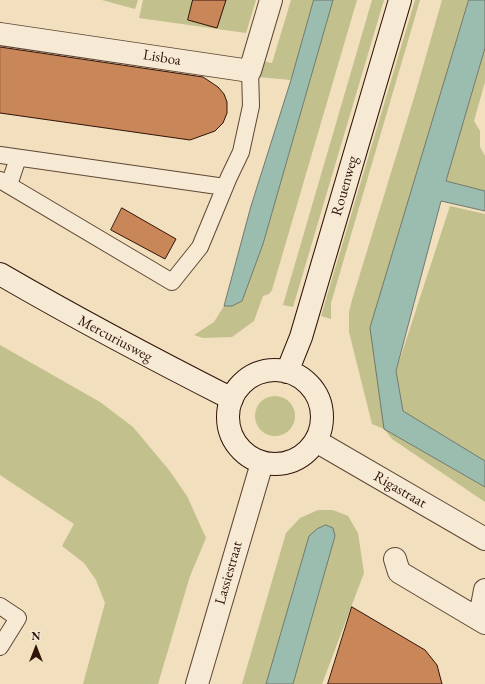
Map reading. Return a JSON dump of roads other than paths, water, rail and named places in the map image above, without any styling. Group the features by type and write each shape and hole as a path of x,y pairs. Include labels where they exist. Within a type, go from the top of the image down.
{"main road":[{"path":"250,71 271,0"},
{"name":"Rouenweg","path":"287,372 301,337 400,0"},
{"name":"Lisboa","path":"0,34 250,71"},
{"name":"Mercuriusweg","path":"0,274 90,326 176,372 232,399"},
{"path":"265,371 287,372 300,377 311,386 318,398 322,412 322,426 316,441 304,454 295,460 275,464 262,463 246,454 233,439 228,419 232,399 245,381 255,375 265,371"},
{"name":"Rigastraat","path":"316,441 485,539"},
{"name":"Lassiestraat","path":"197,684 262,463"},
{"path":"395,559 399,572 485,623"},
{"path":"485,590 482,606 485,623"}],"lane":[{"path":"18,158 3,184 172,282 200,248 241,152 251,106 250,71"},
{"path":"0,155 225,187"},
{"path":"0,606 18,618 0,647"}]}
